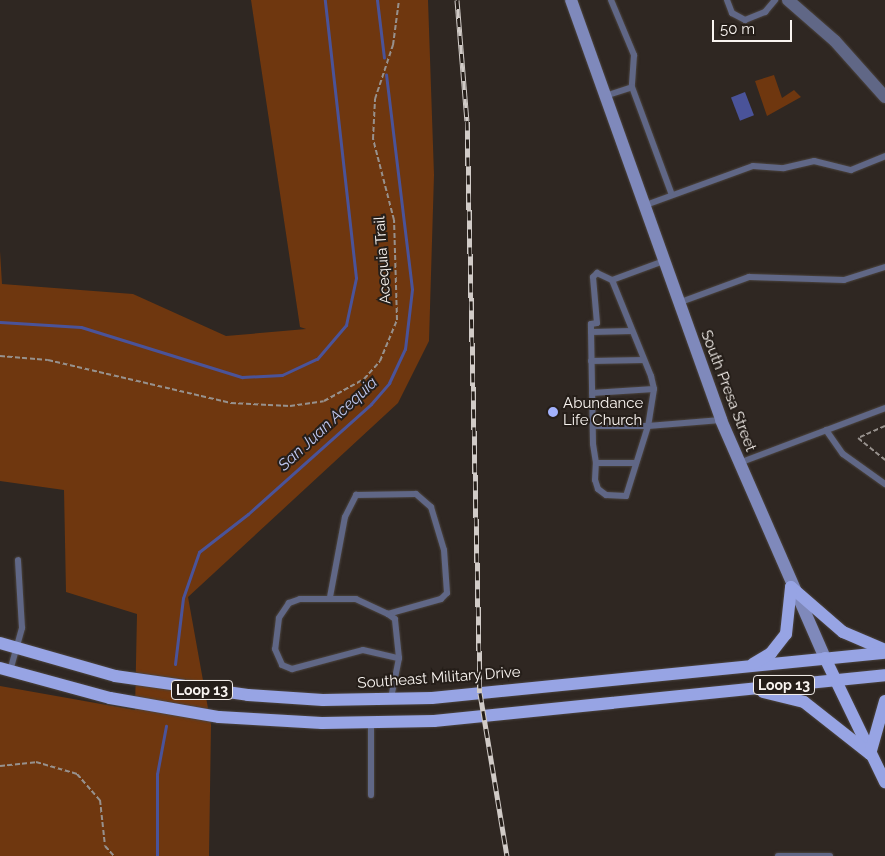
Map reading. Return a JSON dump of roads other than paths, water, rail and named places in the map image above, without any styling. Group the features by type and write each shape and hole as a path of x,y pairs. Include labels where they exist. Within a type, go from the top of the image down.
{"main road":[{"name":"South Presa Street","path":"571,0 661,262 721,420 791,587 885,782"},
{"path":"791,587 843,632 885,651"},
{"path":"751,666 771,653 786,634 791,587"},
{"name":"Southeast Military Drive","path":"0,643 114,676 191,688 322,700 391,699 751,666 885,651"},
{"name":"Loop 13","path":"5,669 110,698 219,717 371,722 391,722 885,675"},
{"path":"746,689 804,702 870,754 885,701"},
{"path":"391,699 391,722"}],"street":[{"path":"788,0 835,41 885,97"}],"lane":[{"path":"611,0 634,55 632,87 672,195"},
{"path":"727,0 732,12 745,20 764,12 774,0"},
{"path":"603,97 632,87"},
{"path":"642,206 753,166 784,168 814,161 851,170 885,156"},
{"path":"612,280 654,389 648,426 626,496 614,498 598,489 593,426 590,324 597,323 594,273 612,280 661,262"},
{"path":"677,304 749,277 844,280 885,267"},
{"path":"591,332 632,331"},
{"path":"591,361 644,360"},
{"path":"592,393 654,389"},
{"path":"739,463 885,408"},
{"path":"593,426 648,426 721,420"},
{"path":"826,430 843,454 885,484"},
{"path":"596,463 636,463"},
{"path":"330,597 345,517 356,495 416,494 434,515 444,550 447,593 440,599 388,614"},
{"path":"5,669 17,649 22,628 18,560"},
{"path":"391,699 397,686 398,658 395,619 366,602 330,597 296,599 285,607 275,640 282,665 300,669 364,650 398,658"},
{"path":"370,795 371,722"},
{"path":"778,856 830,856"}],"water":[{"path":"745,92 754,115 740,121 731,97"}],"waterway":[{"path":"0,322 81,327 242,377 282,375 317,359 346,325 356,278 325,0"},
{"name":"San Juan Acequia","path":"377,0 384,58"},
{"name":"San Juan Acequia","path":"175,664 183,598 199,552 248,514 371,404 389,383 405,349 412,289 386,75"},
{"name":"San Juan Acequia","path":"157,856 157,774 166,726"}],"railway":[{"path":"457,0 467,121 480,693 507,856"}],"place":[{"name":"Abundance Life Church","path":"553,412"}]}
